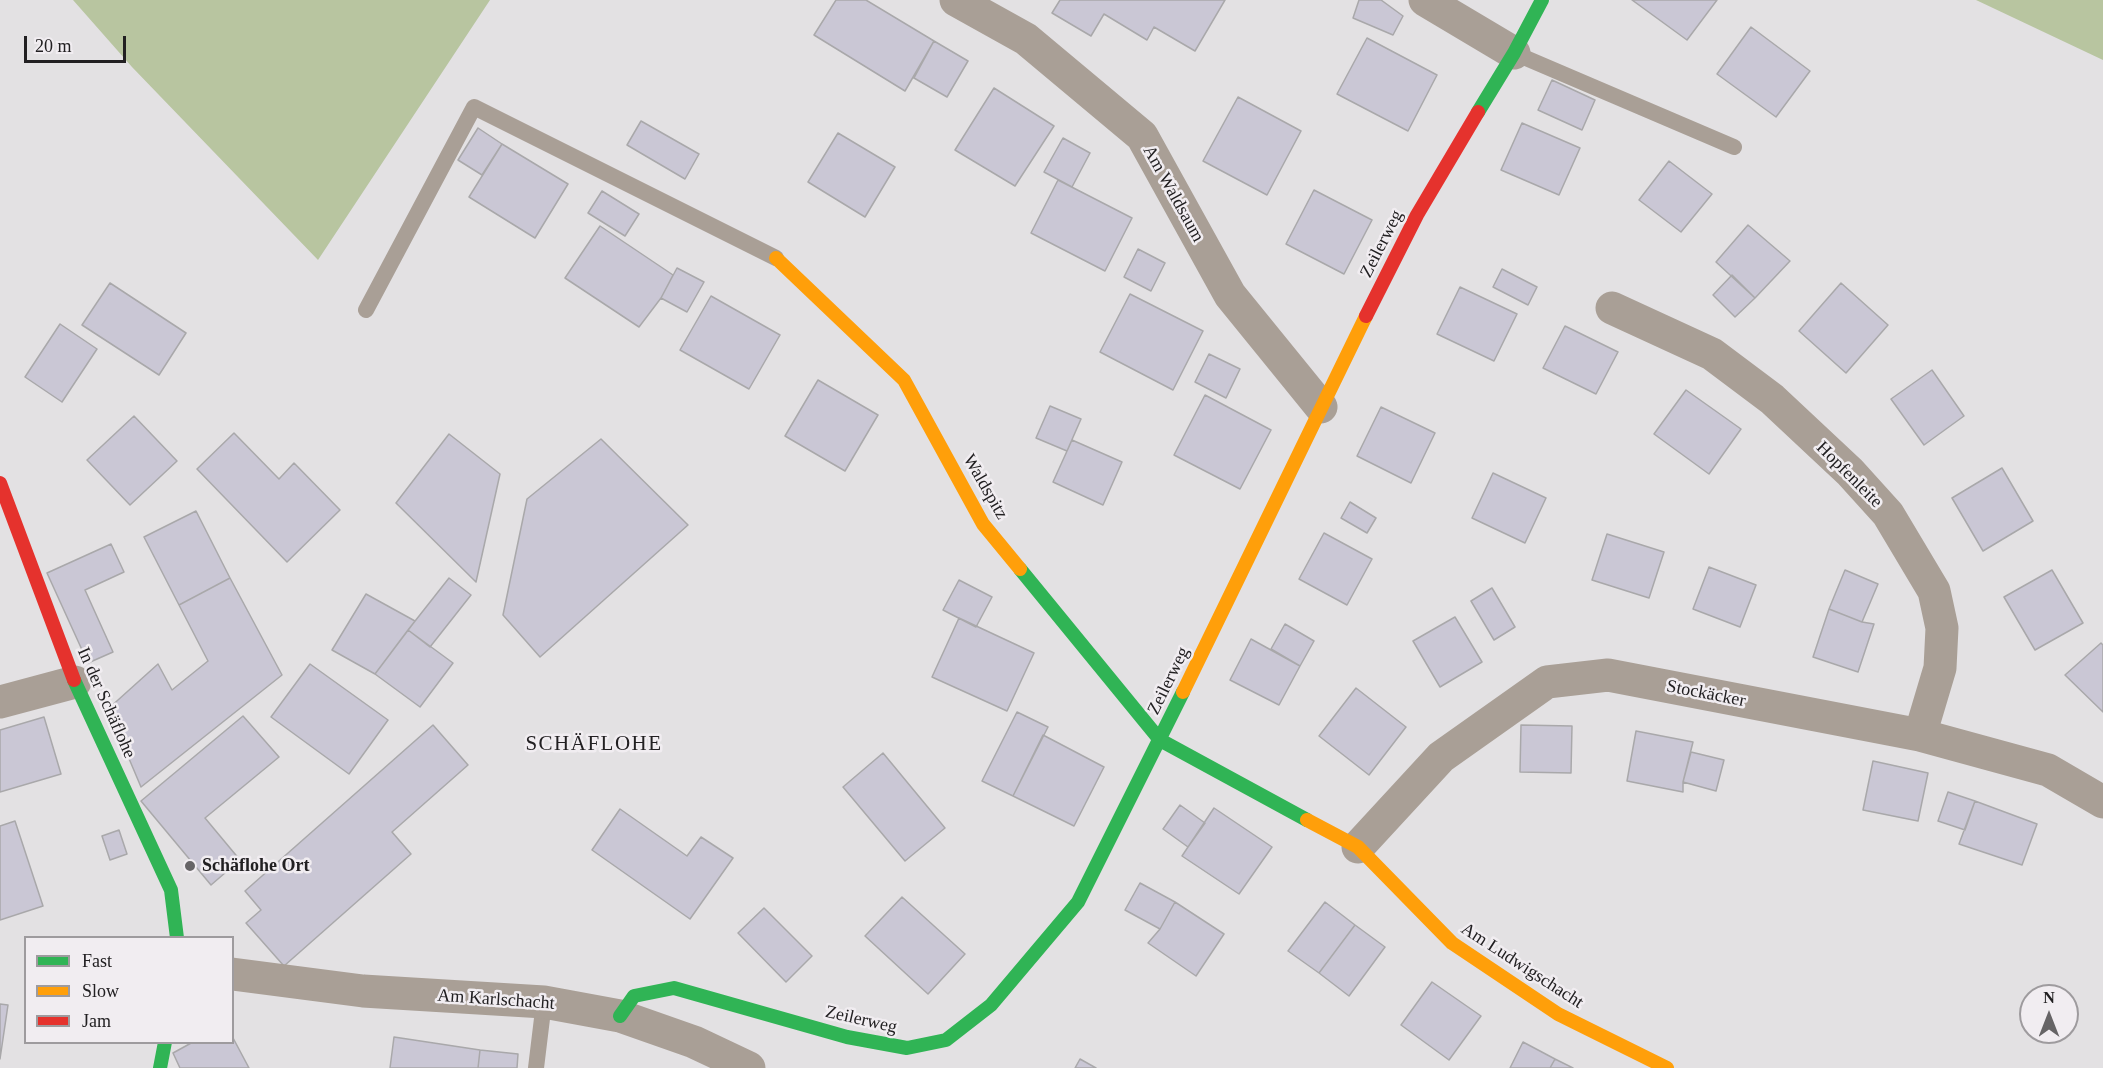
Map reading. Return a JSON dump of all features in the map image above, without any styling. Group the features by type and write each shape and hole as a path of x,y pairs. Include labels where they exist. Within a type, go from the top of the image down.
{"street":[{"name":"Am Waldsaum","path":"956,0 1026,39 1142,136 1230,295 1321,407"},
{"path":"1425,0 1514,53"},
{"name":"Zeilerweg","path":"620,1016 634,996 674,988 857,1039 907,1048 946,1040 991,1005 1078,902 1160,740 1321,407 1417,215 1514,53 1542,0"},
{"name":"Waldspitz","path":"776,258 904,380 983,524 1160,740"},
{"name":"Hopfenleite","path":"1612,308 1712,354 1772,399 1850,472 1888,514 1934,591 1942,628 1940,668 1920,735"},
{"name":"In der Schäflohe","path":"0,483 75,682 171,890 177,936"},
{"name":"Stockäcker","path":"1358,847 1441,757 1547,682 1608,675 1920,735 2048,770 2103,802"},
{"path":"0,702 75,682"},
{"name":"Am Ludwigschacht","path":"1160,740 1358,847 1452,943 1558,1014 1667,1068"},
{"name":"Am Karlschacht","path":"234,974 363,991 544,1002 620,1016 694,1042 749,1068"},
{"path":"160,1068 165,1044"}],"lane":[{"path":"1514,53 1734,147"},
{"path":"366,310 474,108 776,258"},
{"path":"537,1068 544,1002"}],"green space":[{"path":"73,0 490,0 318,260 132,67"},
{"path":"1976,0 2103,0 2103,60"}],"building":[{"path":"836,0 866,0 934,41 905,91 814,35"},
{"path":"1060,0 1225,0 1195,51 1154,27 1147,40 1104,14 1091,36 1052,13"},
{"path":"1359,0 1381,0 1403,16 1393,35 1353,18"},
{"path":"1632,0 1717,0 1687,40"},
{"path":"1751,27 1810,71 1776,117 1717,74"},
{"path":"1367,38 1437,75 1408,131 1337,94"},
{"path":"934,41 968,61 947,97 914,78"},
{"path":"1552,80 1595,100 1582,130 1538,110"},
{"path":"994,88 1054,126 1015,186 955,150"},
{"path":"1238,97 1301,131 1267,195 1203,161"},
{"path":"641,121 699,154 685,179 627,145"},
{"path":"1522,123 1580,148 1559,195 1501,170"},
{"path":"478,128 502,144 482,175 458,160"},
{"path":"838,133 895,167 865,217 808,182"},
{"path":"1063,138 1090,153 1072,187 1044,172"},
{"path":"502,144 568,184 535,238 469,197"},
{"path":"1669,161 1712,194 1681,232 1639,200"},
{"path":"1058,180 1132,218 1105,271 1031,233"},
{"path":"1314,190 1372,220 1344,274 1286,244"},
{"path":"602,191 639,214 625,236 588,213"},
{"path":"1748,225 1790,261 1755,298 1716,262"},
{"path":"600,226 673,275 661,298 639,327 565,278"},
{"path":"1138,249 1165,263 1151,291 1124,277"},
{"path":"677,268 704,282 687,312 661,298"},
{"path":"1502,269 1537,287 1528,305 1493,287"},
{"path":"1732,275 1755,298 1735,317 1713,295"},
{"path":"110,283 186,333 159,375 82,325"},
{"path":"1841,283 1888,325 1846,373 1799,331"},
{"path":"1460,287 1517,314 1494,361 1437,334"},
{"path":"1130,294 1203,331 1173,390 1100,352"},
{"path":"711,296 780,335 749,389 680,350"},
{"path":"60,324 97,349 62,402 25,377"},
{"path":"1565,326 1618,352 1596,394 1543,368"},
{"path":"1209,354 1240,369 1226,398 1195,382"},
{"path":"1932,370 1964,416 1924,445 1891,399"},
{"path":"818,380 878,415 845,471 785,436"},
{"path":"1686,390 1741,429 1709,474 1654,434"},
{"path":"1205,395 1271,430 1240,489 1174,455"},
{"path":"1050,406 1081,419 1067,451 1036,438"},
{"path":"1381,407 1435,433 1411,483 1357,456"},
{"path":"134,416 177,461 130,505 87,460"},
{"path":"234,433 279,479 294,463 340,510 287,562 197,469"},
{"path":"449,434 500,474 476,582 396,503"},
{"path":"601,439 688,525 540,657 503,615 527,499"},
{"path":"1072,440 1122,462 1103,505 1053,482"},
{"path":"2002,468 2033,521 1983,551 1952,498"},
{"path":"1493,473 1546,498 1525,543 1472,518"},
{"path":"1350,502 1376,518 1367,533 1341,518"},
{"path":"196,511 230,578 179,605 144,537"},
{"path":"1324,533 1372,559 1347,605 1299,579"},
{"path":"1607,534 1664,552 1649,598 1592,580"},
{"path":"111,544 124,572 85,590 113,652 88,663 47,573"},
{"path":"1709,567 1756,585 1740,627 1693,609"},
{"path":"1845,570 1878,584 1862,622 1829,609"},
{"path":"2052,570 2083,623 2035,650 2004,597"},
{"path":"230,578 282,675 141,787 108,709 158,664 172,690 208,661 179,605"},
{"path":"449,578 471,595 430,647 408,630"},
{"path":"959,580 992,597 976,627 943,610"},
{"path":"1492,588 1515,627 1494,640 1471,601"},
{"path":"366,594 415,621 375,674 332,650"},
{"path":"1829,609 1862,622 1874,624 1858,672 1813,657"},
{"path":"1455,617 1482,662 1440,687 1413,641"},
{"path":"959,618 1034,653 1007,711 932,677"},
{"path":"1285,624 1314,641 1300,666 1271,649"},
{"path":"408,630 453,663 420,707 375,674"},
{"path":"1251,639 1300,666 1279,705 1230,680"},
{"path":"2101,643 2103,645 2103,712 2065,675"},
{"path":"310,664 388,720 349,774 271,717"},
{"path":"1356,688 1406,727 1369,775 1319,736"},
{"path":"1017,712 1048,727 1013,796 982,781"},
{"path":"243,716 279,757 205,818 240,860 211,885 141,801"},
{"path":"44,717 61,774 0,792 0,730"},
{"path":"433,725 468,765 392,832 411,854 284,966 246,923 261,910 245,891"},
{"path":"1521,725 1572,726 1571,773 1520,772"},
{"path":"1636,731 1693,742 1683,782 1683,792 1627,781"},
{"path":"1043,735 1104,767 1074,826 1013,796"},
{"path":"1691,752 1724,760 1716,791 1683,782"},
{"path":"883,753 945,828 905,861 843,787"},
{"path":"1873,761 1928,773 1918,821 1863,810"},
{"path":"1948,792 1975,801 1965,830 1938,821"},
{"path":"1975,801 2037,824 2022,865 1959,844"},
{"path":"1180,805 1205,823 1188,847 1163,829"},
{"path":"1214,808 1272,847 1239,894 1182,856"},
{"path":"620,809 687,856 701,837 733,858 690,919 592,850"},
{"path":"15,821 43,906 0,920 0,826"},
{"path":"119,830 127,854 110,860 102,836"},
{"path":"1140,883 1175,902 1160,929 1125,910"},
{"path":"902,897 965,954 928,994 865,936"},
{"path":"1175,902 1224,934 1196,976 1148,943 1160,929"},
{"path":"1325,902 1355,925 1319,973 1288,951"},
{"path":"764,908 812,956 786,982 738,933"},
{"path":"1355,925 1385,947 1349,996 1319,973"},
{"path":"1432,982 1481,1016 1449,1060 1401,1025"},
{"path":"0,1004 8,1005 0,1059"},
{"path":"394,1037 480,1050 478,1068 390,1068"},
{"path":"234,1040 249,1068 180,1068 173,1053 189,1044 234,1044"},
{"path":"1523,1042 1555,1059 1550,1068 1510,1068"},
{"path":"480,1050 518,1054 517,1068 478,1068"},
{"path":"1080,1059 1096,1068 1075,1068"},
{"path":"1555,1059 1573,1068 1550,1068"}],"traffic: fast":[{"path":"1478,112 1514,53 1542,0"},
{"path":"1020,569 1160,740 1307,820"},
{"path":"74,680 171,890 177,936"},
{"path":"620,1016 634,996 674,988 847,1037 907,1048 946,1040 991,1005 1078,902 1183,692"},
{"path":"160,1068 165,1044"}],"traffic: slow":[{"path":"776,258 904,380 983,524 1020,569"},
{"path":"1183,692 1366,316"},
{"path":"1307,820 1358,847 1452,943 1558,1014 1667,1068"}],"traffic: jam":[{"path":"1366,316 1417,215 1478,112"},
{"path":"0,483 74,680"}],"place":[{"name":"Schäflohe Ort","path":"190,866"}],"district":[{"name":"SCHÄFLOHE","path":"594,744"}]}
